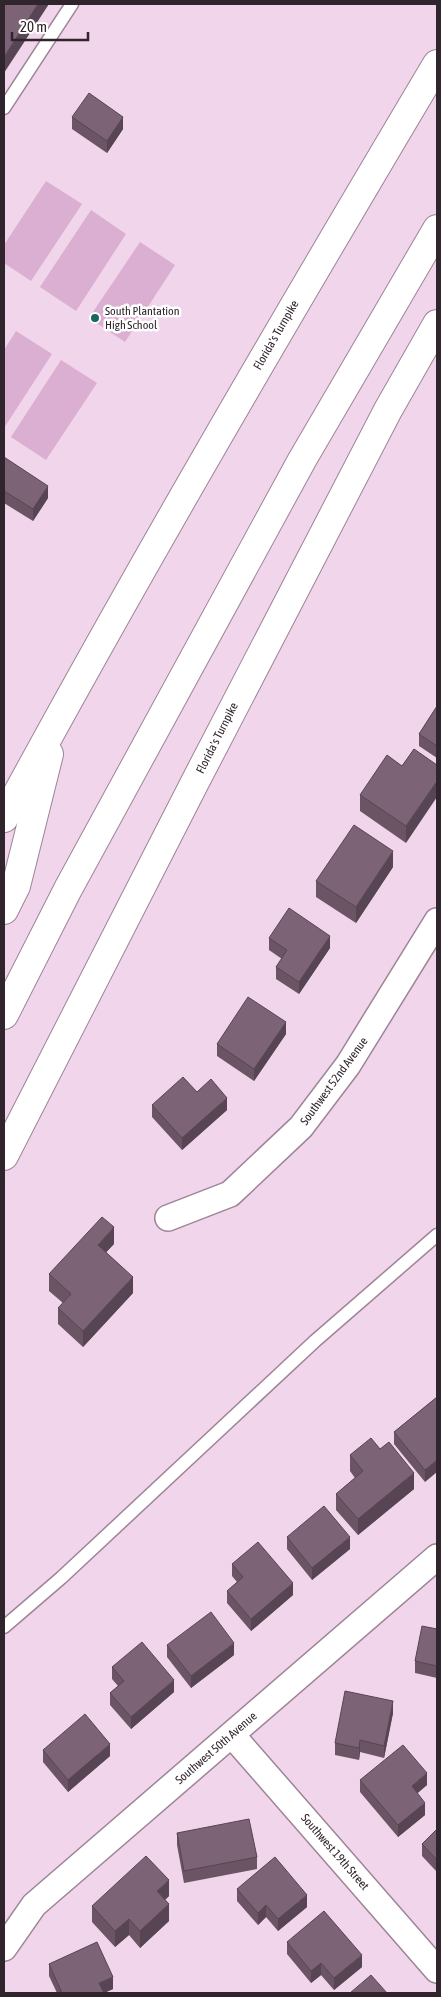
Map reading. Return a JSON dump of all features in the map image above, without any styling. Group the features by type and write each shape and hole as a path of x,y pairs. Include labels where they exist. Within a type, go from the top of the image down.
{"highway":[{"name":"Florida's Turnpike","path":"4,818 60,714 279,330 437,64"},
{"path":"4,1014 68,889 297,469 437,229"},
{"name":"Florida's Turnpike","path":"4,1156 189,793 388,410 437,324"},
{"path":"4,910 16,886 60,714"}],"street":[{"name":"Southwest 52nd Avenue","path":"168,1218 230,1194 301,1127 348,1065 437,921"},
{"name":"Southwest 50th Avenue","path":"4,1948 34,1905 437,1557"},
{"name":"Southwest 19th Street","path":"232,1735 437,1970"}],"lane":[{"path":"4,108 72,4"},
{"path":"4,1627 61,1578 315,1341 437,1235"}],"shaded area":[{"path":"46,181 82,204 31,281 4,263 4,245"},
{"path":"91,210 126,234 76,311 40,287"},
{"path":"140,242 175,265 125,342 89,318"},
{"path":"16,331 52,354 4,428 4,350"},
{"path":"61,360 97,383 46,460 11,437"}],"building":[{"path":"4,4 38,4 4,57"},
{"path":"89,93 123,117 107,141 72,117"},
{"path":"4,457 48,486 33,509 4,491"},
{"path":"437,706 437,746 419,734"},
{"path":"414,749 437,765 437,781 406,826 360,795 387,755 402,766"},
{"path":"354,825 393,851 356,907 316,881"},
{"path":"289,908 330,936 299,982 276,967 287,950 269,938"},
{"path":"248,997 286,1022 254,1069 217,1044"},
{"path":"183,1077 197,1092 211,1079 227,1098 182,1138 152,1105"},
{"path":"102,1217 114,1227 98,1245 133,1277 83,1331 58,1308 71,1294 49,1274"},
{"path":"437,1397 437,1460 425,1470 394,1432"},
{"path":"371,1438 380,1449 389,1442 414,1473 358,1519 336,1494 363,1471 350,1455"},
{"path":"324,1506 350,1537 312,1568 287,1537"},
{"path":"258,1542 293,1583 251,1619 227,1591 243,1577 232,1564"},
{"path":"211,1612 234,1643 191,1676 167,1645"},
{"path":"422,1626 437,1629 437,1666 415,1661"},
{"path":"142,1642 174,1680 131,1717 110,1693 124,1681 112,1667"},
{"path":"345,1691 393,1701 384,1746 360,1740 359,1748 335,1743"},
{"path":"85,1714 110,1744 68,1780 43,1750"},
{"path":"403,1745 427,1773 412,1786 425,1803 398,1825 360,1780"},
{"path":"249,1819 257,1857 184,1871 177,1833"},
{"path":"437,1829 437,1860 422,1844"},
{"path":"146,1856 169,1880 157,1891 169,1904 140,1931 129,1919 115,1931 92,1906"},
{"path":"275,1857 307,1895 278,1919 266,1905 258,1913 237,1889"},
{"path":"324,1911 362,1955 334,1978 321,1963 311,1971 287,1942"},
{"path":"97,1942 113,1977 99,1983 104,1993 62,1993 49,1964"},
{"path":"371,1975 387,1993 350,1993"}],"place":[{"name":"South Plantation High School","path":"95,318"}]}
